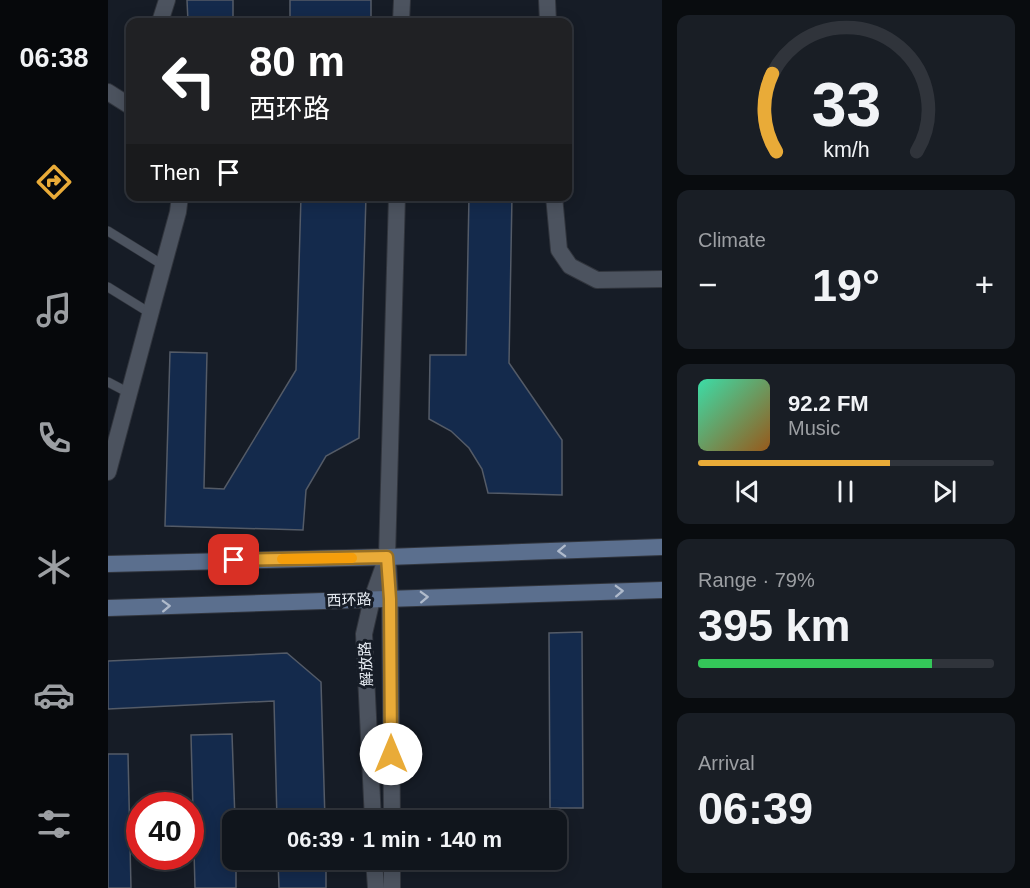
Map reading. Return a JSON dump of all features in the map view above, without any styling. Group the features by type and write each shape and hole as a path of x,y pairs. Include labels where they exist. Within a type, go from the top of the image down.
{"main road":[{"path":"108,564 662,547"},
{"name":"西环路","path":"108,608 662,590"}],"street":[{"path":"161,18 167,0"},
{"path":"401,18 402,0"},
{"path":"547,0 548,18"},
{"path":"108,92 126,103"},
{"path":"108,472 179,201"},
{"path":"387,557 397,201"},
{"path":"554,201 559,250 570,266 597,280 662,279"},
{"name":"解放路","path":"387,557 390,599 392,810"},
{"name":"解放路","path":"373,810 364,633 372,599 387,557"},
{"path":"375,870 376,888"},
{"path":"392,870 392,888"}],"lane":[{"path":"108,231 163,265"},
{"path":"108,286 150,313"},
{"path":"108,382 129,393"}],"building":[{"path":"187,0 233,0 233,18 188,18"},
{"path":"290,0 371,0 371,18 290,18"},
{"path":"301,201 366,201 359,438 326,456 306,490 303,530 165,526 170,352 207,353 204,488 224,489 296,370"},
{"path":"469,201 512,201 509,363 562,440 562,495 488,493 482,469 469,448 451,431 429,419 430,355 466,355"},
{"path":"582,632 583,808 550,808 549,633"},
{"path":"287,653 321,682 325,810 277,810 274,701 108,709 108,661"},
{"path":"232,734 235,810 222,810 222,870 236,870 236,888 195,888 195,870 204,870 204,792 192,792 191,735"},
{"path":"108,754 128,754 126,870 131,870 131,888 108,888"},
{"path":"278,870 326,870 326,888 279,888"}],"slow traffic":[{"path":"282,559 352,558"}],"route":[{"path":"234,560 387,557 390,599 391,754"}]}
